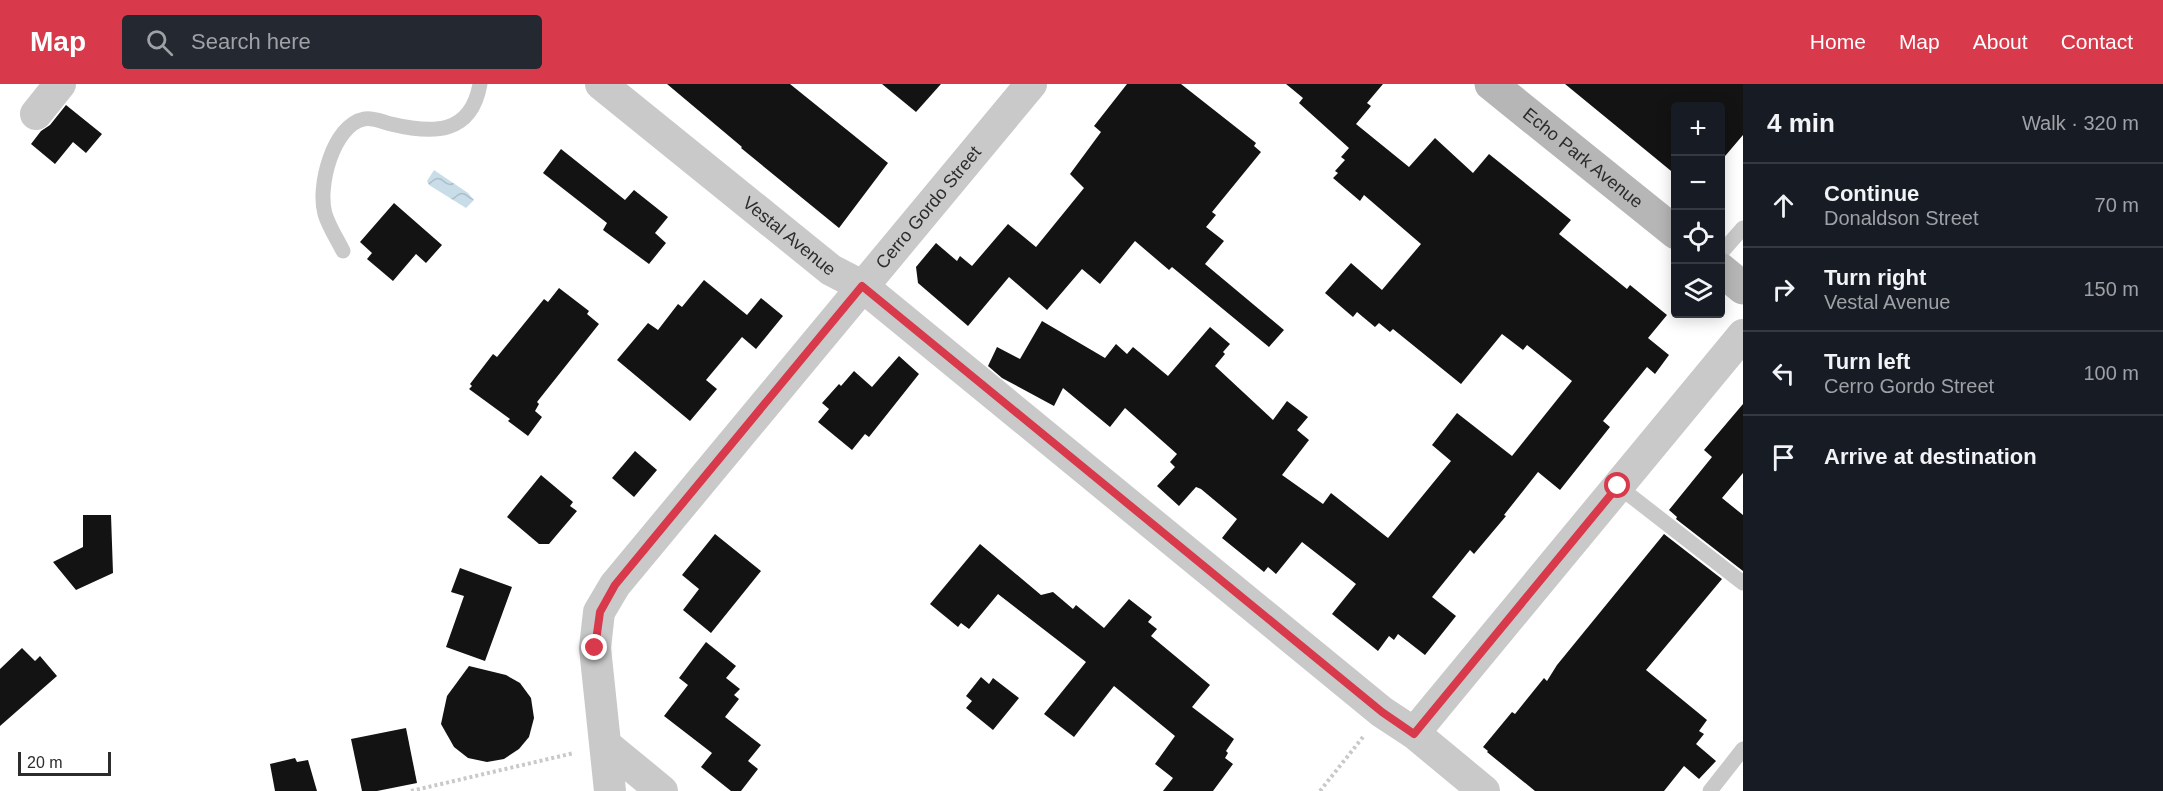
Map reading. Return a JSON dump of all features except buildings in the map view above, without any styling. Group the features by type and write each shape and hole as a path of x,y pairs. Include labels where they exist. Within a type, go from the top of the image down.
{"street":[{"path":"36,114 60,84"},
{"name":"Vestal Avenue","path":"602,84 831,270 862,286 1382,712 1414,734 1484,791"},
{"name":"Cerro Gordo Street","path":"610,791 595,648 600,612 615,585 1031,84"},
{"name":"Echo Park Avenue","path":"1491,84 1671,229"},
{"path":"1725,273 1743,288"},
{"path":"1414,734 1743,335"},
{"path":"606,745 662,791"}],"lane":[{"path":"343,252 325,213 323,195 326,173 343,132 353,122 366,118 419,130 454,125 464,120 468,114 476,101 480,84"},
{"path":"1725,248 1743,228"},
{"path":"1618,486 1743,583"},
{"path":"1710,791 1743,749"}],"path":[{"path":"1320,791 1382,712"},
{"path":"411,791 575,752"}],"water":[{"path":"434,170 468,193 474,200 466,208 429,185 427,181"}],"route":[{"path":"595,648 600,612 615,585 862,286 1382,712 1414,734 1618,486"}]}
